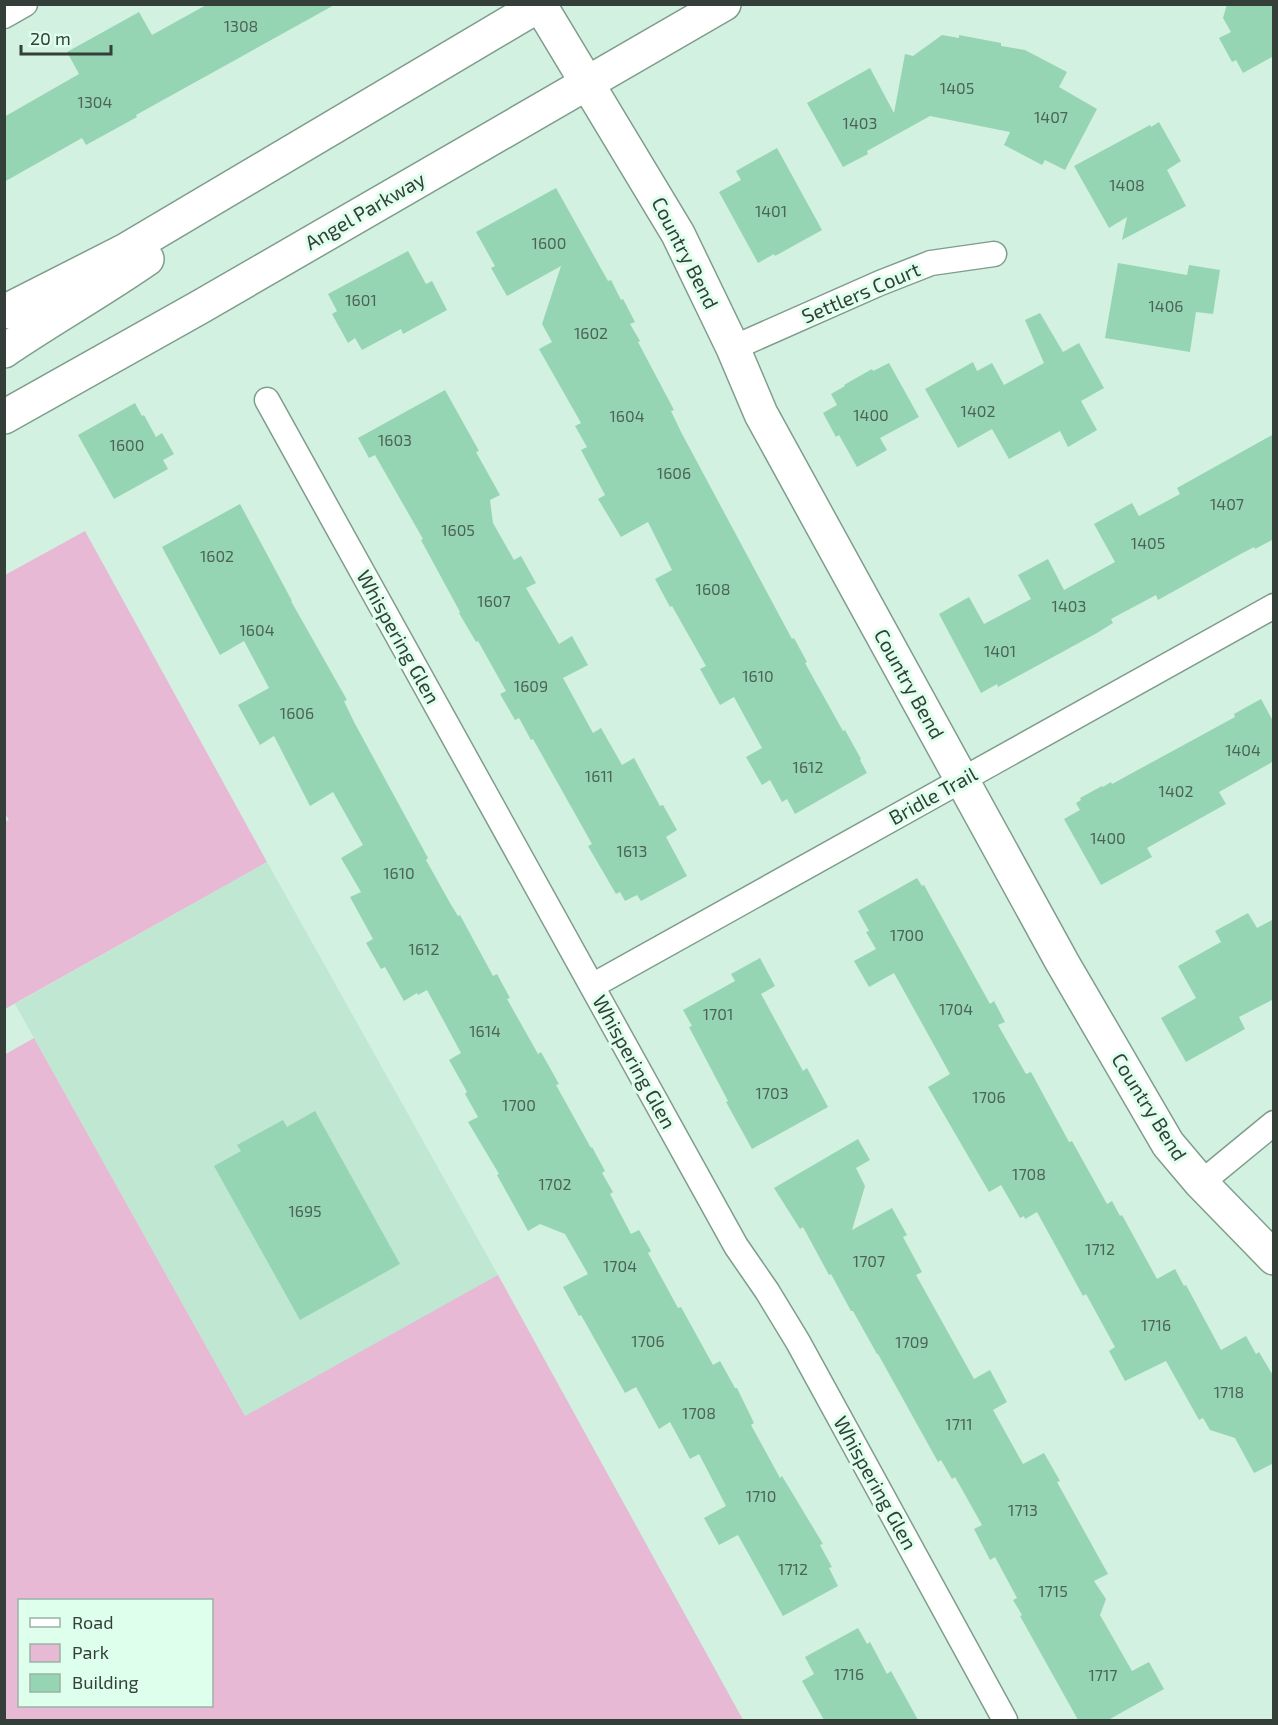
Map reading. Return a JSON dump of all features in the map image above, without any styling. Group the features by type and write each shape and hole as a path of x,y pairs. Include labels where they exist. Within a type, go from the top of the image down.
{"main road":[{"name":"Angel Parkway","path":"4,417 200,307 724,4"},
{"name":"Country Bend","path":"541,5 678,234 733,348 761,414 1062,962 1168,1144 1201,1184 1274,1258"},
{"path":"4,312 126,250 541,5"},
{"path":"4,351 176,239 237,185"}],"street":[{"path":"4,16 25,4"},
{"name":"Settlers Court","path":"733,348 931,263 994,254"},
{"name":"Whispering Glen","path":"267,400 736,1246 798,1342 1005,1720"},
{"name":"Bridle Trail","path":"592,986 1274,606"},
{"path":"1201,1184 1274,1122"}],"shaded area":[{"path":"267,862 743,1720 5,1720 4,1551 245,1416 15,1004"}],"green space":[{"path":"85,531 267,862 5,1009 4,822 9,820 4,812 5,575"},
{"path":"34,1038 245,1416 498,1275 743,1720 5,1720 4,1055"}],"building":[{"path":"208,4 336,4 86,145 82,138 4,182 4,117 79,74 67,52 139,12 152,35"},
{"path":"1227,4 1274,4 1274,56 1243,73 1236,60 1232,62 1219,38 1231,32 1223,18"},
{"path":"942,35 959,38 959,35 1025,50 1067,72 1059,87 1097,109 1065,170 1045,160 1042,165 1004,145 1010,132 930,116 843,167 807,103 870,68 894,113 905,54 913,56"},
{"path":"1159,122 1181,161 1167,170 1186,206 1122,240 1127,217 1109,228 1074,166"},
{"path":"777,148 822,230 758,263 719,192 741,180 736,171"},
{"path":"556,188 608,281 611,280 621,300 623,299 635,322 630,324 674,410 671,411 681,432 867,773 795,814 787,799 782,802 770,780 762,785 746,757 762,748 734,697 720,705 700,669 706,666 655,579 672,570 648,522 621,537 598,499 605,495 581,450 587,447 575,426 581,423 539,349 552,342 542,324 561,266 507,296 491,268 495,266 476,232"},
{"path":"408,251 426,284 432,281 447,310 403,334 401,329 362,350 355,338 348,343 332,314 337,311 328,294"},
{"path":"1118,263 1187,275 1189,265 1220,270 1213,314 1196,312 1190,352 1105,338"},
{"path":"1040,313 1063,352 1079,343 1104,388 1081,401 1097,430 1068,447 1060,431 1009,459 992,429 958,448 925,389 973,362 977,371 992,363 1004,385 1044,363 1025,320"},
{"path":"889,363 919,417 880,438 887,450 857,467 839,435 836,437 823,413 837,405 831,394 872,369 873,371"},
{"path":"445,390 479,451 476,452 500,495 490,500 493,523 514,560 521,556 536,583 526,588 559,644 572,636 588,665 563,678 593,733 601,728 622,765 634,758 660,806 663,805 677,830 666,837 687,876 641,901 637,895 625,901 620,892 616,894 588,846 592,844 533,739 531,740 519,718 515,720 500,694 506,691 478,641 476,642 459,613 421,540 423,539 375,455 369,458 358,438"},
{"path":"135,403 156,437 162,433 174,454 163,460 168,469 114,499 78,435"},
{"path":"1274,434 1274,539 1255,549 1254,547 1158,600 1156,595 1111,619 1113,623 1097,633 998,687 997,684 981,693 939,614 969,597 984,624 1031,599 1018,575 1048,559 1064,590 1115,562 1094,524 1132,503 1139,516 1180,494 1177,488"},
{"path":"240,504 347,700 344,701 354,722 428,858 426,860 458,916 460,915 493,976 497,974 510,998 507,999 538,1054 541,1052 559,1084 556,1085 605,1171 602,1173 613,1192 610,1194 631,1234 639,1230 651,1251 648,1253 678,1308 681,1307 713,1365 720,1361 737,1388 754,1423 751,1425 780,1478 782,1476 823,1544 820,1545 832,1567 829,1568 838,1586 783,1616 738,1535 719,1545 704,1518 726,1506 699,1454 690,1459 670,1422 659,1429 636,1387 625,1393 581,1315 579,1316 563,1287 588,1274 565,1234 540,1224 528,1231 497,1175 499,1174 468,1122 478,1117 449,1060 461,1053 427,990 404,1001 385,967 381,969 366,943 373,939 350,897 361,892 341,858 363,845 333,792 310,806 274,736 260,745 238,705 269,688 244,641 220,655 162,547"},
{"path":"1261,699 1274,723 1274,761 1219,792 1226,804 1147,848 1152,857 1101,885 1064,819 1080,810 1076,803 1081,800 1080,798 1111,782 1112,784 1235,717 1234,714"},
{"path":"917,878 922,886 924,885 990,1004 994,1001 1005,1022 998,1025 1026,1074 1031,1072 1069,1142 1072,1141 1107,1204 1112,1201 1120,1216 1122,1215 1157,1279 1175,1269 1221,1350 1246,1336 1256,1354 1259,1352 1274,1377 1274,1463 1254,1473 1235,1438 1210,1430 1203,1418 1199,1420 1166,1361 1125,1381 1109,1351 1115,1347 1086,1294 1083,1296 1037,1212 1025,1219 1024,1216 1020,1218 1001,1185 989,1192 928,1087 950,1074 894,973 869,987 854,961 876,949 858,911"},
{"path":"1248,913 1257,928 1274,919 1274,999 1239,1017 1245,1029 1186,1062 1161,1018 1196,998 1178,966 1221,942 1215,931"},
{"path":"760,958 775,986 761,994 803,1071 807,1068 828,1107 752,1149 726,1102 728,1101 689,1027 692,1026 683,1010 735,981 731,974"},
{"path":"315,1111 400,1264 300,1320 214,1166 241,1151 237,1145 283,1120 287,1127"},
{"path":"858,1139 870,1160 856,1168 865,1186 852,1230 892,1208 907,1235 903,1237 922,1272 916,1275 974,1379 990,1370 1007,1402 993,1410 1023,1464 1044,1453 1060,1481 1057,1482 1108,1574 1094,1581 1106,1599 1100,1615 1132,1671 1149,1662 1164,1689 1108,1720 1078,1720 1020,1616 1022,1615 1013,1600 1017,1598 995,1557 990,1560 974,1529 982,1525 955,1477 952,1479 941,1460 938,1462 803,1227 800,1229 774,1188"},
{"path":"858,1628 867,1644 870,1642 887,1674 891,1671 918,1720 824,1720 802,1681 814,1674 805,1657"}]}
